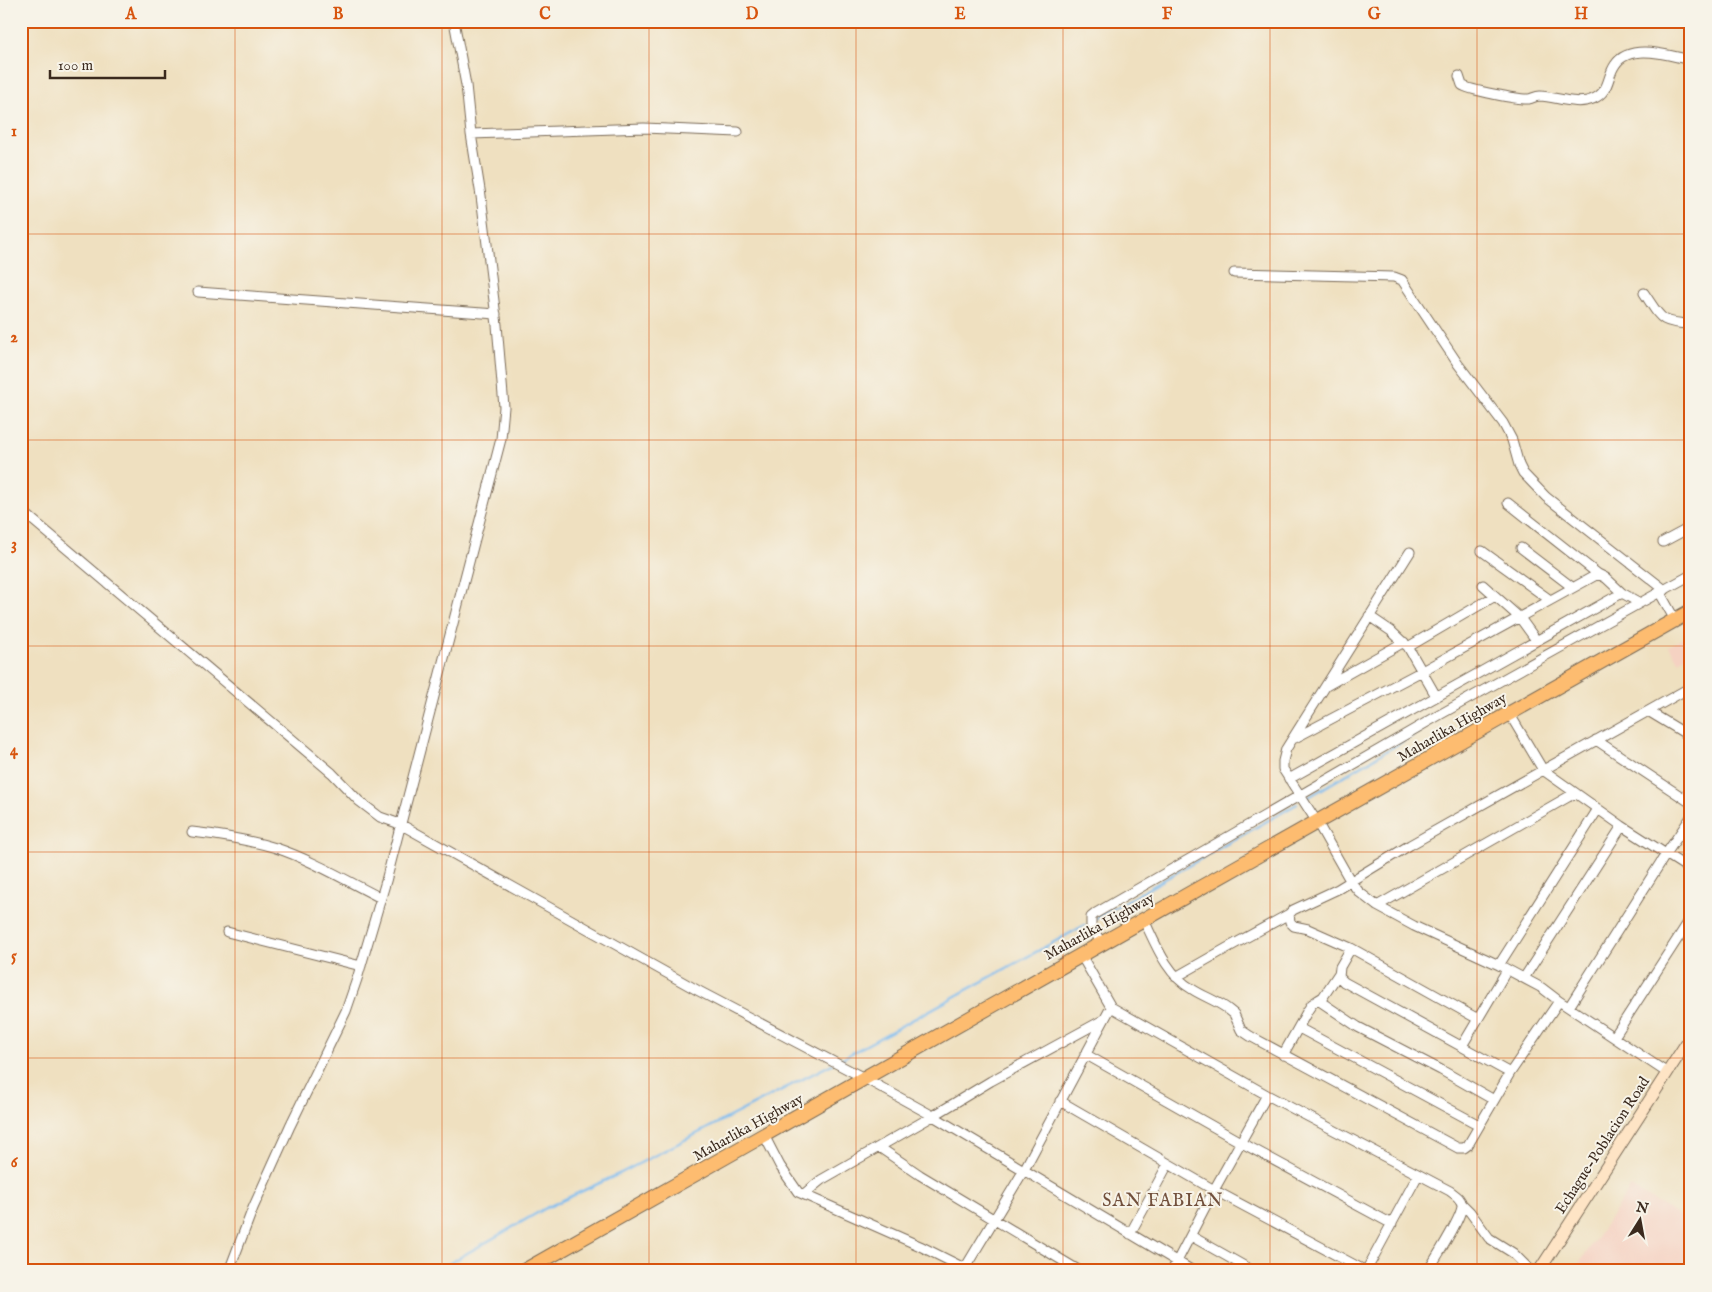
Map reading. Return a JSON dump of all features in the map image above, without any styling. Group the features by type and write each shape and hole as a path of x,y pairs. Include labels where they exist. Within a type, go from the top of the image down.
{"highway":[{"name":"Maharlika Highway","path":"524,1271 1509,713 1685,617"}],"main road":[{"name":"Echague-Poblacion Road","path":"1539,1271 1666,1072 1690,1040"}],"street":[{"path":"229,1271 253,1208 346,1011 361,966 381,898 501,439 504,407 496,314 466,86 454,21"},
{"path":"1459,76 1462,85 1473,90 1523,98 1541,96 1586,101 1594,99 1603,91 1615,65 1623,58 1635,53 1652,52 1691,60"},
{"path":"471,134 644,128 738,132"},
{"path":"1234,273 1394,277 1402,280 1458,364 1503,423 1512,440 1518,465 1523,474 1546,497 1662,591 1685,617"},
{"path":"198,292 496,314"},
{"path":"1644,293 1665,320 1691,324"},
{"path":"1508,503 1598,574 1606,578 1622,593 1640,603"},
{"path":"21,510 332,773 359,801 380,817 400,824 697,990 866,1078 1193,1271"},
{"path":"1663,542 1691,527"},
{"path":"1521,548 1572,587"},
{"path":"1482,550 1550,600"},
{"path":"1410,552 1286,749 1282,761 1283,769 1317,822 1351,882 1359,892 1376,906 1414,926 1499,965 1542,988 1558,1001 1666,1072"},
{"path":"1293,739 1520,618 1598,574"},
{"path":"1102,944 1090,926 1091,917 1096,913 1441,714 1691,575"},
{"path":"1483,585 1520,618 1536,640"},
{"path":"1289,779 1622,593"},
{"path":"1326,686 1495,596"},
{"path":"1368,616 1406,644 1436,696"},
{"path":"1176,978 1293,910 1351,882 1542,770 1691,687"},
{"path":"1648,711 1691,737"},
{"path":"1509,713 1542,770 1622,826 1691,870"},
{"path":"1596,740 1691,803"},
{"path":"1376,906 1575,793"},
{"path":"1499,965 1598,809"},
{"path":"1569,1007 1691,817"},
{"path":"1524,978 1622,826"},
{"path":"192,832 227,837 276,849 306,861 381,898"},
{"path":"1289,914 1290,922 1294,926 1351,948 1478,1018"},
{"path":"1614,1037 1691,918"},
{"path":"1144,920 1176,978 1190,988 1226,1007 1234,1014 1241,1030 1283,1055 1458,1148 1464,1148 1468,1144 1510,1073 1558,1001"},
{"path":"227,932 361,966"},
{"path":"1283,1055 1308,1010 1312,1004 1323,997 1351,948"},
{"path":"1081,955 1112,1007 1267,1095 1450,1191 1460,1198 1462,1204 1489,1238 1513,1252 1531,1271"},
{"path":"1462,1046 1508,970"},
{"path":"1338,973 1340,980 1510,1073"},
{"path":"1318,1000 1358,1027 1442,1070 1494,1100"},
{"path":"765,1136 780,1166 798,1192 968,1269 994,1219 1024,1170 1103,1020 1112,1007"},
{"path":"804,1194 821,1180 1011,1070 1103,1020"},
{"path":"1298,1028 1479,1126"},
{"path":"1085,1054 1242,1143 1392,1224"},
{"path":"1172,1271 1214,1190 1242,1143 1267,1095"},
{"path":"1060,1101 1214,1190 1366,1271 1418,1175"},
{"path":"879,1147 920,1175 1080,1271"},
{"path":"1130,1234 1168,1164"},
{"path":"1428,1271 1460,1214 1462,1204"},
{"path":"1191,1236 1253,1271"}],"shaded area":[{"path":"1687,636 1691,639 1691,654 1678,661 1669,646"},
{"path":"1631,1187 1691,1223 1691,1271 1574,1271"}],"waterway":[{"path":"1307,798 1420,731"},
{"path":"1095,919 1297,804"},
{"path":"841,1059 1085,925"},
{"path":"436,1271 546,1208 619,1174 832,1064"}],"district":[{"name":"SAN FABIAN","path":"1163,1200"}]}
